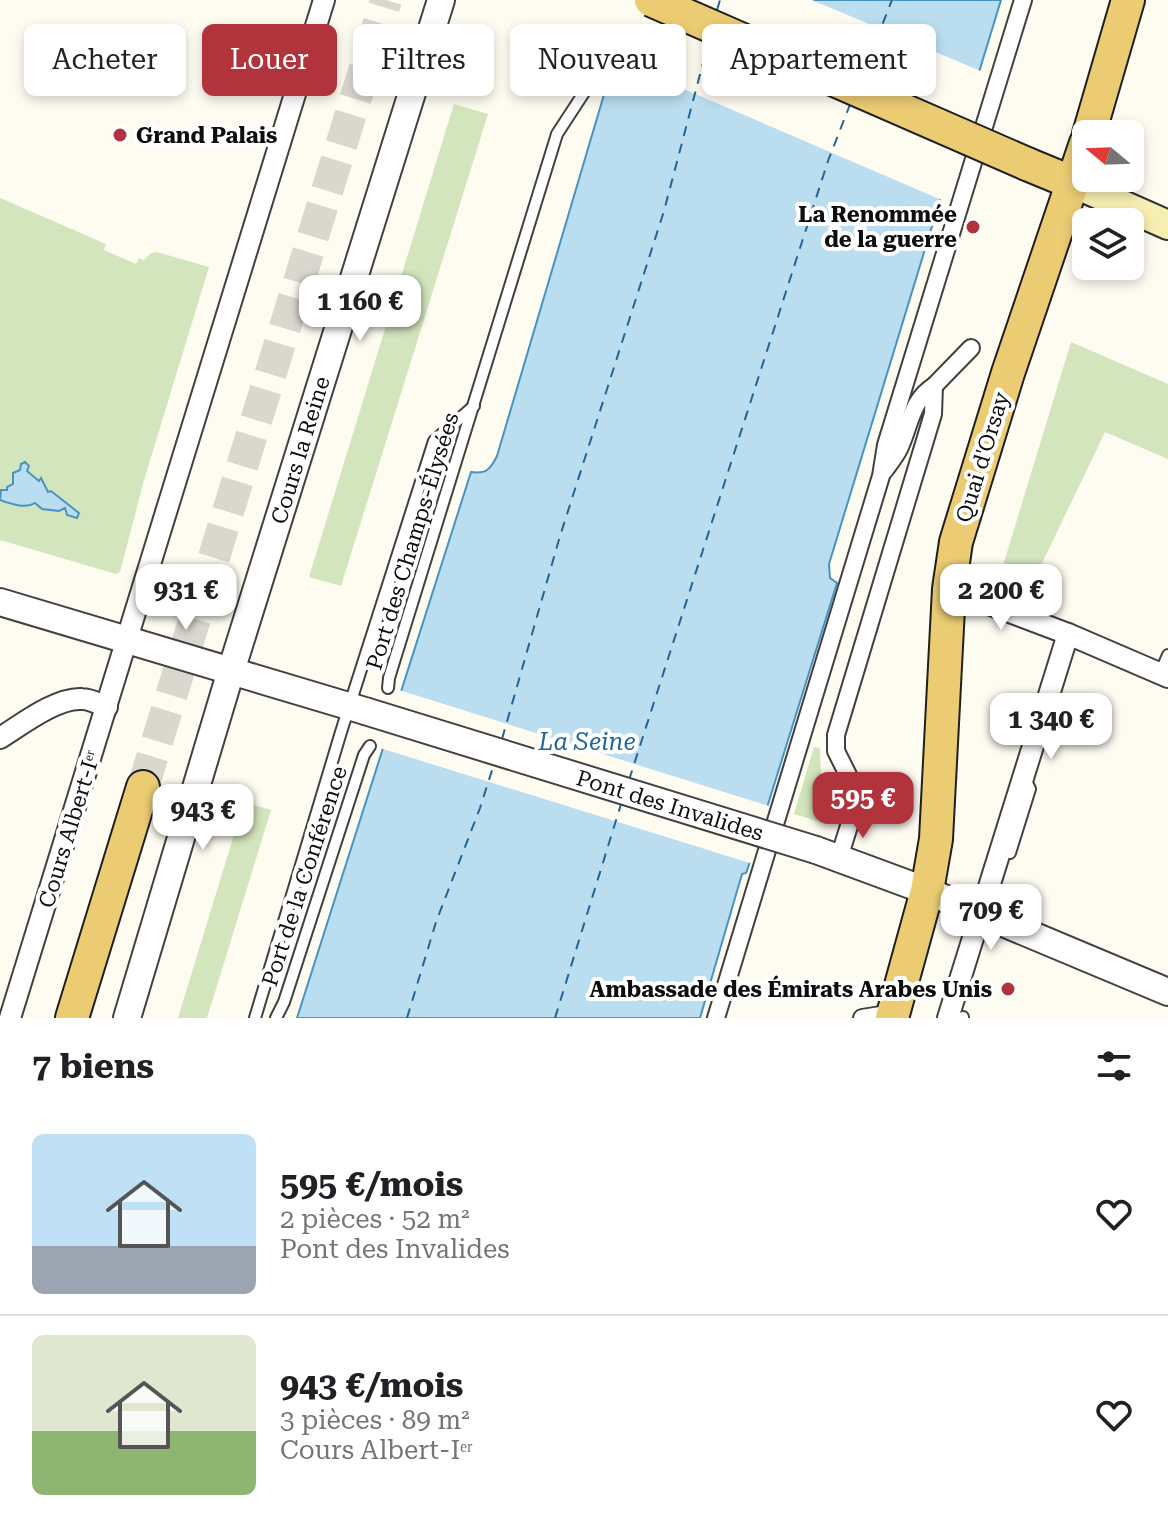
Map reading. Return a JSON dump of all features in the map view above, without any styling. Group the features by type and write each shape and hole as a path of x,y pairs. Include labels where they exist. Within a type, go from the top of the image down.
{"main road":[{"path":"651,0 1072,183"},
{"path":"1093,120 1128,0"},
{"name":"Quai d'Orsay","path":"882,1016 927,891 936,839 951,566 1008,373 1072,186"},
{"path":"1093,192 1168,225"},
{"path":"72,1018 143,787"}],"street":[{"path":"128,641 324,0"},
{"name":"Cours la Reine","path":"231,671 441,0"},
{"path":"716,1018 881,476 886,445 1023,0"},
{"path":"881,476 899,448 916,404 971,348"},
{"path":"828,854 849,826 854,787 836,751 836,735 933,414 934,386"},
{"path":"949,589 1165,668"},
{"name":"Pont des Invalides","path":"0,602 828,854 927,891 1168,992"},
{"path":"948,1018 1068,634"},
{"name":"Cours Albert-Iᵉʳ","path":"10,1018 128,641"},
{"path":"127,1018 231,671"},
{"path":"0,738 48,708 67,702 81,699 107,707"}],"lane":[{"name":"Port des Champs-Élysées","path":"388,688 557,134 582,96"},
{"name":"Port des Champs-Élysées","path":"357,709 434,441 474,406"},
{"name":"Port de la Conférence","path":"255,1018 357,709"},
{"name":"Port de la Conférence","path":"276,1018 284,1002 364,755 370,746"},
{"path":"1010,853 1030,789 1024,776"}],"green space":[{"path":"454,104 488,114 341,586 309,577"},
{"path":"0,198 106,244 104,250 136,264 139,258 144,260 157,252 209,267 144,480 120,572 116,574 0,540"},
{"path":"1071,342 1168,384 1168,459 1105,432 1033,582 1002,569"},
{"path":"814,747 820,748 821,775 829,805 824,823 794,814"},
{"path":"244,802 271,810 207,1018 178,1018"}],"water":[{"name":"La Seine","path":"632,0 1001,0 829,564 830,578 837,583 750,862 746,873 742,874 700,1018 297,1018 471,472 487,470 497,456 604,96 686,96 686,24 625,24"},
{"path":"25,462 29,466 27,471 39,481 41,478 48,492 51,491 79,513 77,518 67,515 65,508 59,511 42,509 35,503 22,506 0,500 1,490 7,490 13,484 13,473 20,470"}],"pier":[{"path":"628,0 812,0 869,24 702,24 702,96 936,96 936,52 983,72 944,201 686,90 686,24 620,24"},
{"path":"399,690 772,807 753,864 380,748"}],"ferry route":[{"path":"717,10 720,0"},
{"path":"883,24 892,0"},
{"path":"502,739 560,536 664,211 702,67"},
{"path":"629,780 828,161 851,102"},
{"path":"407,1018 436,922 494,764"},
{"path":"555,1018 622,801"}],"tunnel":[{"path":"143,787 386,0"}],"place":[{"name":"Grand Palais","path":"120,135"},
{"name":"La Renommée de la guerre","path":"973,227"},
{"name":"Ambassade des Émirats Arabes Unis","path":"1008,989"}]}
